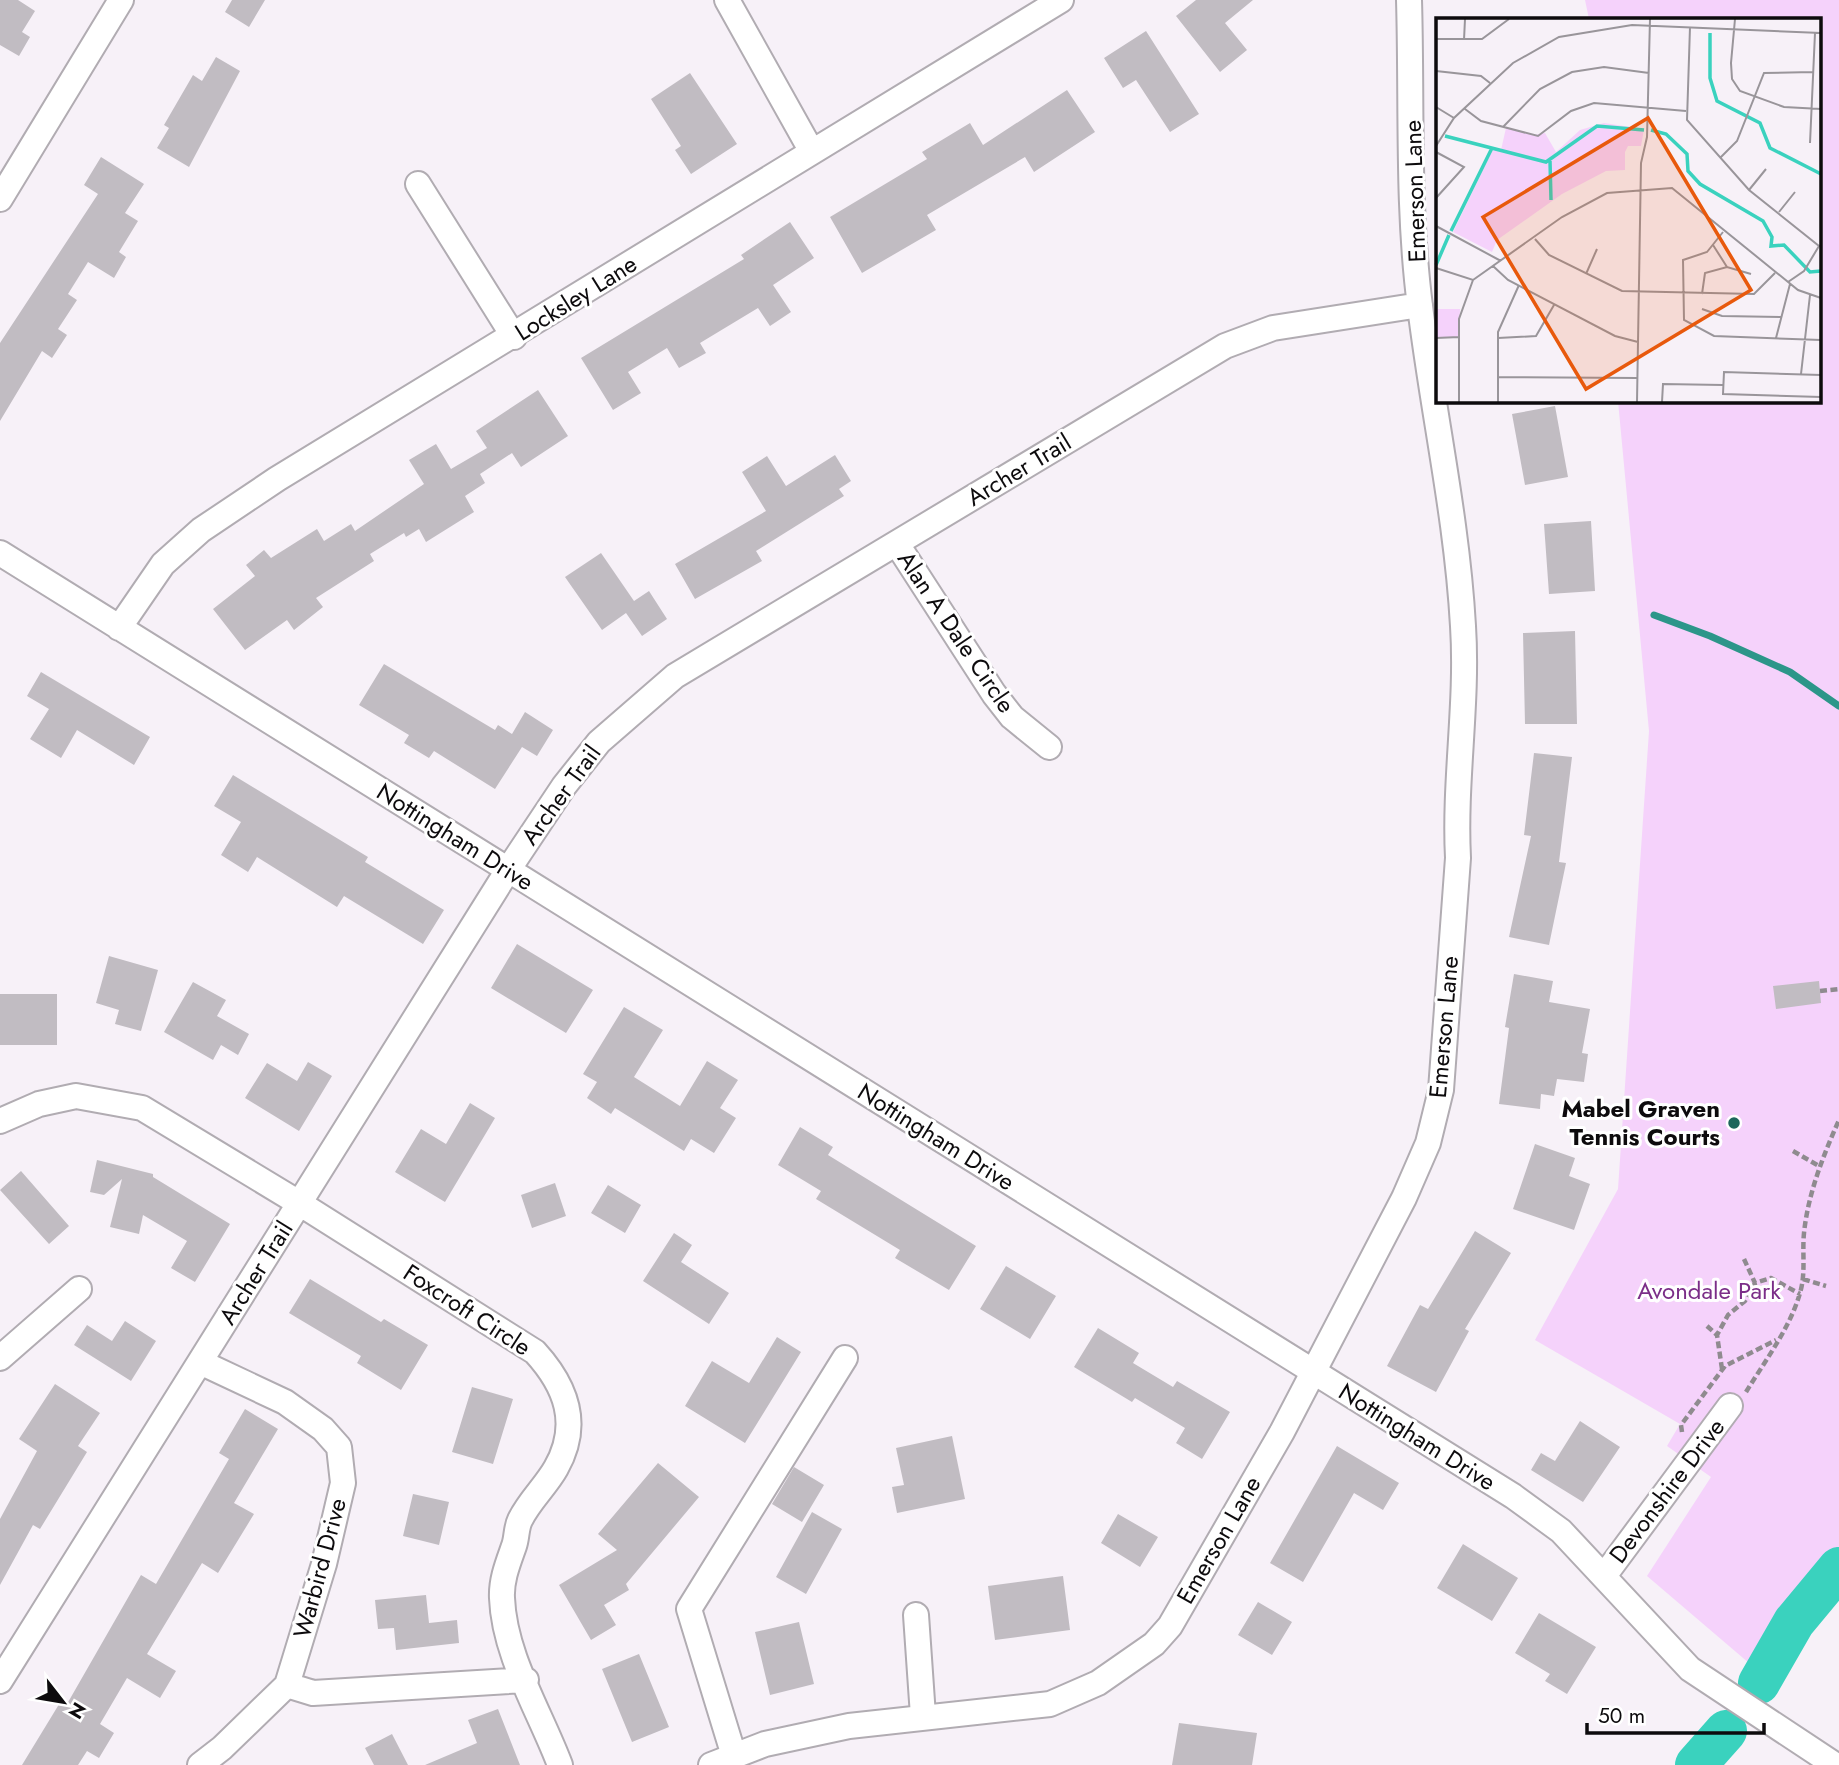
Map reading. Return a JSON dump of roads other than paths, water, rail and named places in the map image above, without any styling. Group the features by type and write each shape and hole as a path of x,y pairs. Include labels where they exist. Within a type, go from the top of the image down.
{"street":[{"path":"0,199 121,0"},
{"path":"727,0 812,152"},
{"name":"Locksley Lane","path":"120,628 163,564 201,530 277,479 514,337 1061,0"},
{"name":"Emerson Lane","path":"711,1765 765,1744 849,1726 1050,1704 1098,1683 1154,1644 1170,1626 1313,1372 1404,1198 1428,1143 1441,1090 1458,858 1456,822 1464,627 1447,471 1419,305 1409,0"},
{"path":"418,184 514,337"},
{"name":"Archer Trail","path":"0,1681 509,870 564,786 599,742 642,702 676,676 1225,346 1273,328 1419,305"},
{"name":"Alan A Dale Circle","path":"897,544 994,694 1012,717 1049,747"},
{"name":"Nottingham Drive","path":"0,553 1513,1496 1561,1531 1644,1623 1690,1669 1835,1765"},
{"name":"Foxcroft Circle","path":"0,1121 39,1104 76,1096 142,1108 299,1203 534,1352 551,1370 566,1398 571,1420 566,1444 556,1468 540,1486 518,1523 515,1544 505,1569 502,1597 506,1627 560,1765"},
{"path":"0,1358 79,1289"},
{"path":"734,1756 689,1609 845,1358"},
{"name":"Warbird Drive","path":"200,1362 285,1402 323,1429 339,1447 343,1483 324,1564 287,1685 222,1748 200,1765"},
{"name":"Devonshire Drive","path":"1604,1576 1730,1406"},
{"path":"916,1615 923,1716"},
{"path":"287,1685 313,1693 526,1680"}],"waterway":[{"path":"1654,615 1710,636 1790,672 1839,706"},
{"path":"1759,1683 1794,1622 1839,1568"},
{"path":"1696,1765 1726,1731"}],"place":[{"name":"Mabel Graven Tennis Courts","path":"1734,1123"}],"park label":[{"name":"Avondale Park","path":"1709,1291"}]}
